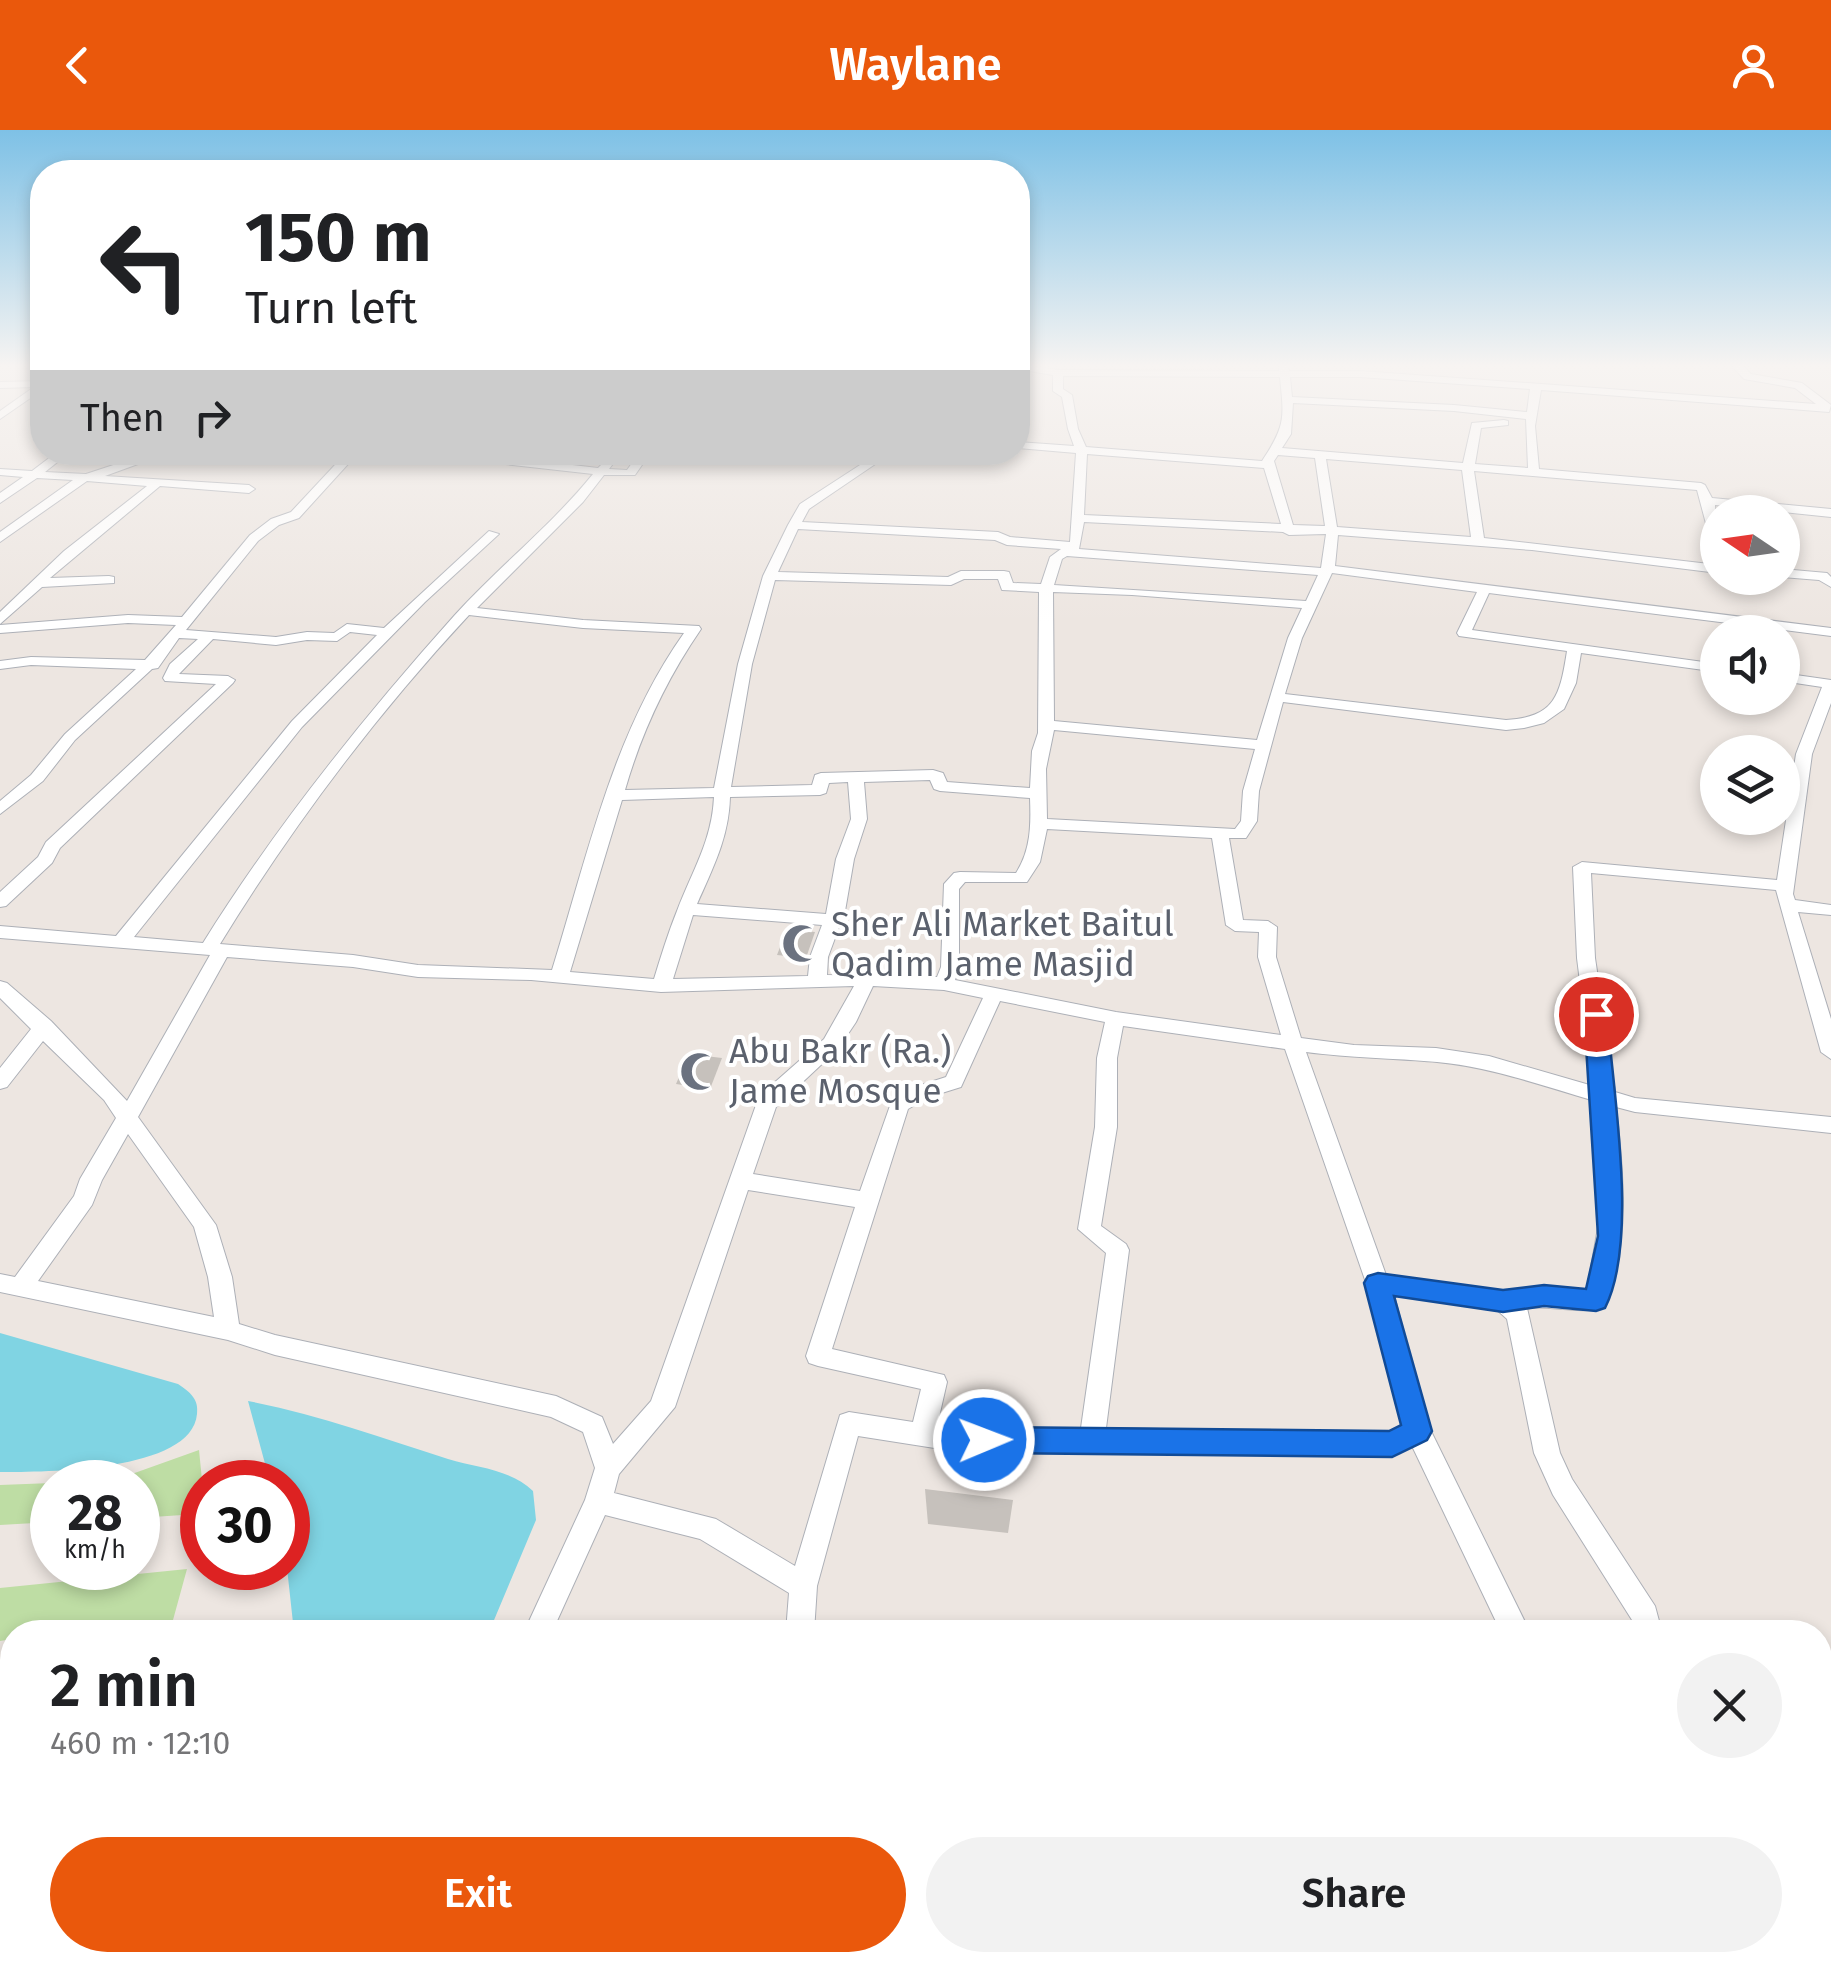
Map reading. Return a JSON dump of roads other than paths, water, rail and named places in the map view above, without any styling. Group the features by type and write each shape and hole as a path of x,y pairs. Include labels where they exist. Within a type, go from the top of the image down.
{"street":[{"path":"944,984 950,967 950,888 960,877 1021,878 1032,867 1040,824 1036,752 1046,725 1046,590 1056,557 1071,549 1078,518 1082,450 1269,465"},
{"path":"1472,450 1468,470 1478,542"},
{"path":"1533,450 1534,472"},
{"path":"1288,531 1269,465 1274,451 1468,470 1570,472 1701,487 1705,495"},
{"path":"1040,824 1240,834 1249,821 1251,791 1276,697 1327,571 1333,540 1328,530 1320,456"},
{"path":"0,499 48,465"},
{"path":"0,538 84,479 127,465"},
{"path":"0,809 37,778 70,737 149,665 254,538 275,522 296,515 342,465"},
{"path":"539,465 632,473 637,465"},
{"path":"606,465 579,499 466,612 356,740 279,838 214,950 84,1199 10,1285 228,1330 276,1345 556,1407 593,1426 608,1468"},
{"path":"661,986 721,822 722,790 745,664 770,576 804,507 868,465"},
{"path":"0,472 249,489"},
{"path":"1,620 36,584 157,483"},
{"path":"1800,510 1831,513"},
{"path":"1078,518 1328,530 1700,566"},
{"path":"794,525 998,536 1007,541 1071,549 1327,571 1831,632"},
{"path":"122,944 128,930 259,768 386,632 493,534"},
{"path":"770,576 951,581 961,574 1004,576 1007,587 1132,591 1311,605"},
{"path":"1800,575 1822,576 1831,584"},
{"path":"36,584 109,580"},
{"path":"1484,590 1464,633 1700,666"},
{"path":"466,612 582,624 694,629 668,666 634,733 559,977"},
{"path":"1,620 128,620 210,636 276,641 338,636 347,628 386,632"},
{"path":"0,902 122,776 165,745 228,680 170,678 175,667 210,636"},
{"path":"1276,697 1506,725 1538,722 1551,716 1560,705 1570,683 1574,651"},
{"path":"0,665 40,661 175,667"},
{"path":"1800,680 1831,684 1804,754 1787,896 1831,1052"},
{"path":"1046,725 1263,745"},
{"path":"614,795 820,790 821,778 933,774 940,786 1038,794"},
{"path":"816,981 845,858 859,819 856,778"},
{"path":"1220,836 1236,924 1268,927 1267,957 1292,1042 1342,1194 1378,1283 1417,1431 1510,1620"},
{"path":"1378,1283 1503,1301 1544,1296 1596,1300 1611,1236 1600,1041 1586,955 1582,866 1787,896 1831,910"},
{"path":"686,909 832,920"},
{"path":"0,932 418,971 661,986 866,980 944,984 1116,1018 1354,1052 1489,1062 1635,1105 1831,1125"},
{"path":"543,1620 598,1500 608,1468 662,1407 766,1104 779,1086 840,1034 866,980"},
{"path":"0,986 44,1026 129,1119 205,1225 220,1278 228,1330"},
{"path":"922,1436 935,1382 818,1356 899,1105 922,1092 954,1082 996,992"},
{"path":"1092,1439 1118,1250 1089,1228 1110,1084 1106,1058 1116,1018"},
{"path":"0,1082 44,1026"},
{"path":"739,1180 868,1200"},
{"path":"1503,1301 1518,1314 1547,1453 1562,1487 1646,1620"},
{"path":"801,1620 803,1586 850,1423 960,1441 1392,1444 1417,1431"},
{"path":"598,1500 706,1528 803,1586"}],"water":[{"path":"0,1333 178,1384 197,1404 189,1433 170,1448 144,1458 30,1460 30,1471 0,1472"},
{"path":"248,1401 493,1470 533,1491 536,1520 494,1620 293,1620 289,1590 310,1590 310,1460 264,1460"}],"place":[{"name":"Sher Ali Market Baitul Qadim Jame Masjid","path":"801,944"},
{"name":"Abu Bakr (Ra.) Jame Mosque","path":"699,1071"}]}
